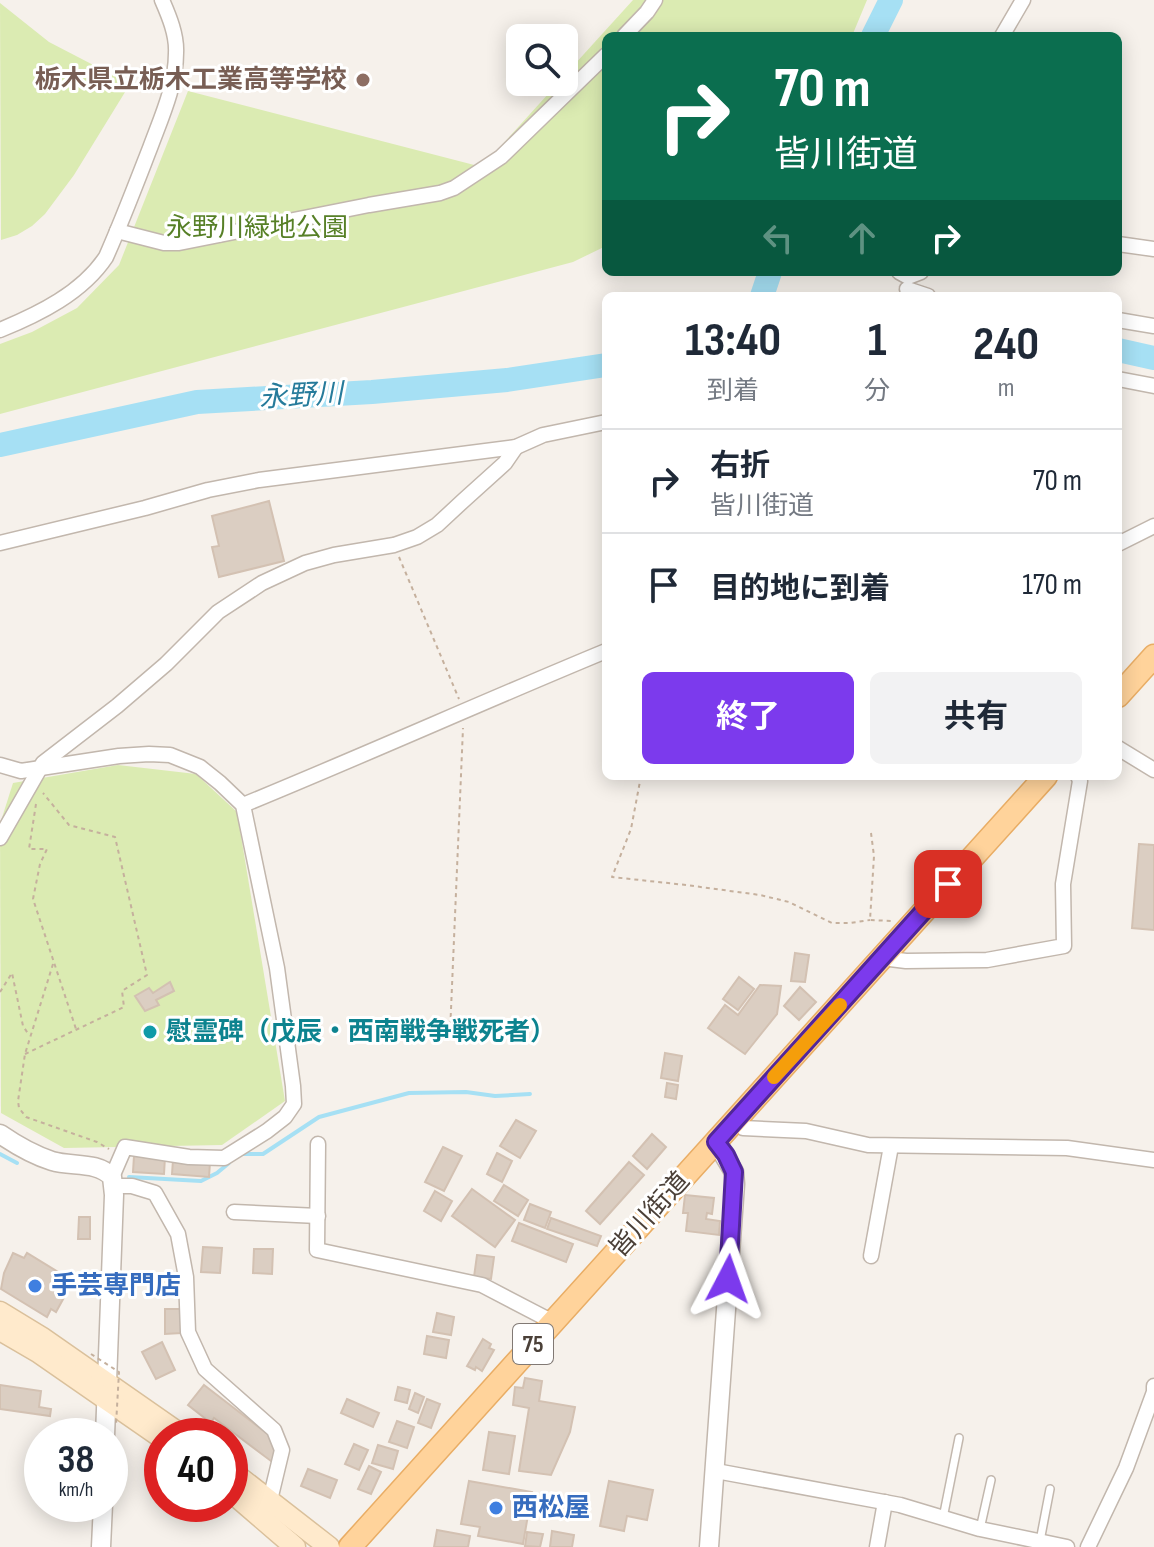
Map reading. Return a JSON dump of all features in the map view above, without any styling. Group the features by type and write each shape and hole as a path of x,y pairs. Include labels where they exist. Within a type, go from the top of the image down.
{"main road":[{"path":"1122,692 1154,656"},
{"name":"皆川街道","path":"350,1547 1042,780"},
{"path":"0,1312 41,1337 144,1423"},
{"path":"0,1330 153,1418"},
{"path":"248,1484 329,1547"},
{"path":"248,1507 295,1547"}],"street":[{"path":"0,330 22,321 77,288 106,257 164,109 174,71 177,52 174,33 162,0"},
{"path":"628,32 655,0"},
{"path":"1004,32 1023,0"},
{"path":"117,231 164,243 179,243 440,193 454,188 501,157 602,59"},
{"path":"1122,245 1154,249"},
{"path":"1122,321 1154,326"},
{"path":"1122,380 1154,386"},
{"path":"0,543 208,490 259,480 516,447 543,435 602,423"},
{"path":"0,838 43,763 117,706 218,612 262,583 305,563 394,545 417,537 437,525 505,463 516,447"},
{"path":"1122,542 1154,526"},
{"path":"243,805 602,653"},
{"path":"1122,750 1154,770"},
{"path":"0,765 21,771 38,770 149,754 170,755 200,767 243,805 277,968 294,1104 285,1117 224,1158 189,1157 125,1147 121,1156 113,1182 107,1391 110,1418"},
{"path":"882,958 906,961 987,960 1064,946 1063,884 1080,780"},
{"path":"736,1120 743,1128 806,1131 868,1145 1067,1148 1154,1160"},
{"path":"0,1134 14,1144 50,1160 92,1166 106,1171 113,1182 155,1193 178,1234 186,1277 188,1332 205,1369 274,1430 282,1450 270,1500"},
{"path":"709,1547 735,1184 734,1172 716,1142"},
{"path":"318,1144 317,1250 482,1285 553,1322"},
{"path":"871,1256 891,1146"},
{"path":"234,1212 318,1216"},
{"path":"1088,1547 1150,1411 1154,1386"},
{"path":"716,1471 885,1502 980,1529 1067,1547"},
{"path":"877,1547 885,1502"},
{"path":"101,1547 102,1522"}],"lane":[{"path":"943,1518 959,1438"},
{"path":"980,1529 991,1480"},
{"path":"1040,1541 1050,1489"}],"path":[{"path":"394,545 463,710 450,1033"},
{"path":"25,1054 124,1007 122,991 147,975 115,837 69,825 39,787 38,770"},
{"path":"640,780 631,829 612,877 760,895 789,902 832,923 891,920 909,928"},
{"path":"36,803 29,849 47,849 40,864 33,899 76,1029"},
{"path":"870,920 874,856 871,833"},
{"path":"53,963 25,1054 19,1108 26,1117 97,1142 121,1156"},
{"path":"0,992 12,973 23,1026 30,1036"},
{"path":"91,1354 119,1372 113,1418"}],"green space":[{"name":"永野川緑地公園","path":"633,0 867,0 854,32 604,32"},
{"path":"0,3 49,42 130,84 74,175 45,214 17,235 1,240"},
{"name":"永野川緑地公園","path":"602,34 602,248 573,262 0,414 0,344 32,332 77,308 119,265 188,91 482,167 546,96 578,96 578,61"},
{"path":"118,765 196,774 237,812 285,1101 222,1145 64,1148 1,1113 0,824 13,783"}],"building":[{"path":"269,501 284,561 219,577 212,547 219,546 212,516"},
{"path":"1139,844 1154,845 1154,930 1132,928"},
{"path":"795,953 809,955 805,982 791,981"},
{"path":"739,977 754,989 738,1010 723,999"},
{"path":"170,982 174,991 156,1000 159,1005 145,1011 135,996 149,988 153,993"},
{"path":"760,985 781,986 777,1014 745,1054 708,1028 725,1005 738,1015"},
{"path":"800,987 816,1002 799,1020 784,1006"},
{"path":"665,1053 682,1056 678,1081 661,1078"},
{"path":"667,1083 678,1085 676,1099 665,1097"},
{"path":"516,1120 536,1131 520,1158 500,1146"},
{"path":"652,1134 666,1147 647,1169 633,1156"},
{"path":"443,1147 462,1156 444,1191 425,1182"},
{"path":"497,1153 512,1161 502,1182 487,1174"},
{"path":"134,1156 165,1157 164,1174 133,1172"},
{"path":"173,1160 210,1162 209,1177 172,1174"},
{"path":"629,1162 644,1175 600,1224 586,1211"},
{"path":"504,1185 528,1200 518,1216 494,1201"},
{"path":"472,1189 515,1220 495,1247 452,1216"},
{"path":"435,1191 452,1201 441,1221 424,1211"},
{"path":"685,1195 714,1198 712,1214 707,1213 706,1219 720,1221 719,1235 686,1231 688,1213 683,1213"},
{"path":"530,1204 551,1212 545,1228 524,1220"},
{"path":"79,1217 90,1217 90,1239 78,1239"},
{"path":"551,1218 601,1236 597,1246 547,1229"},
{"path":"519,1223 573,1244 566,1262 512,1241"},
{"path":"203,1247 222,1248 220,1273 201,1272"},
{"path":"254,1249 273,1249 272,1274 253,1273"},
{"path":"13,1253 24,1258 27,1253 73,1281 56,1312 51,1309 47,1317 1,1289"},
{"path":"477,1255 494,1257 491,1279 474,1277"},
{"path":"165,1309 181,1309 181,1333 165,1334"},
{"path":"437,1313 454,1317 451,1335 433,1332"},
{"path":"427,1336 449,1340 446,1358 424,1354"},
{"path":"483,1339 494,1350 482,1371 476,1367 475,1370 467,1366"},
{"path":"162,1342 175,1370 156,1379 142,1352"},
{"path":"525,1378 542,1381 539,1401 575,1407 570,1432 551,1475 519,1471 529,1408 513,1405 515,1387 523,1388"},
{"path":"0,1385 41,1391 39,1407 51,1409 50,1416 0,1409"},
{"path":"204,1385 247,1418 205,1418 188,1405"},
{"path":"398,1387 410,1390 407,1403 395,1400"},
{"path":"415,1393 424,1397 418,1413 409,1409"},
{"path":"347,1399 379,1413 373,1427 341,1413"},
{"path":"427,1399 440,1404 431,1428 418,1423"},
{"path":"248,1419 269,1435 277,1454 271,1461 248,1444"},
{"path":"397,1421 414,1427 407,1448 389,1442"},
{"path":"489,1432 515,1436 509,1474 483,1470"},
{"path":"354,1444 368,1450 359,1470 345,1464"},
{"path":"378,1445 398,1451 393,1469 372,1463"},
{"path":"369,1466 381,1472 371,1494 358,1489"},
{"path":"308,1469 337,1480 330,1498 301,1486"},
{"name":"西松屋","path":"469,1481 532,1492 523,1544 478,1536 480,1527 461,1524"},
{"path":"609,1481 653,1490 647,1520 627,1516 624,1531 600,1526"},
{"path":"437,1530 470,1536 468,1547 434,1547"},
{"path":"552,1531 574,1535 572,1547 550,1547"},
{"path":"527,1532 543,1534 540,1547 525,1546"}],"waterway":[{"name":"永野川","path":"875,32 891,0"},
{"name":"永野川","path":"763,292 769,276"},
{"path":"1122,351 1154,358"},
{"name":"永野川","path":"0,445 197,402 372,392 507,380 602,366"},
{"path":"243,1154 263,1154 319,1117 409,1093 530,1094"},
{"path":"0,1154 17,1163"},
{"path":"129,1177 201,1181 229,1163"}],"slow traffic":[{"path":"774,1077 840,1005"}],"place":[{"name":"栃木県立栃木工業高等学校","path":"363,80"},
{"name":"慰霊碑（戊辰・西南戦争戦死者）","path":"150,1032"},
{"name":"手芸専門店","path":"35,1286"},
{"name":"西松屋","path":"496,1508"}],"route":[{"path":"728,1279 734,1172 716,1142 948,884"}]}
